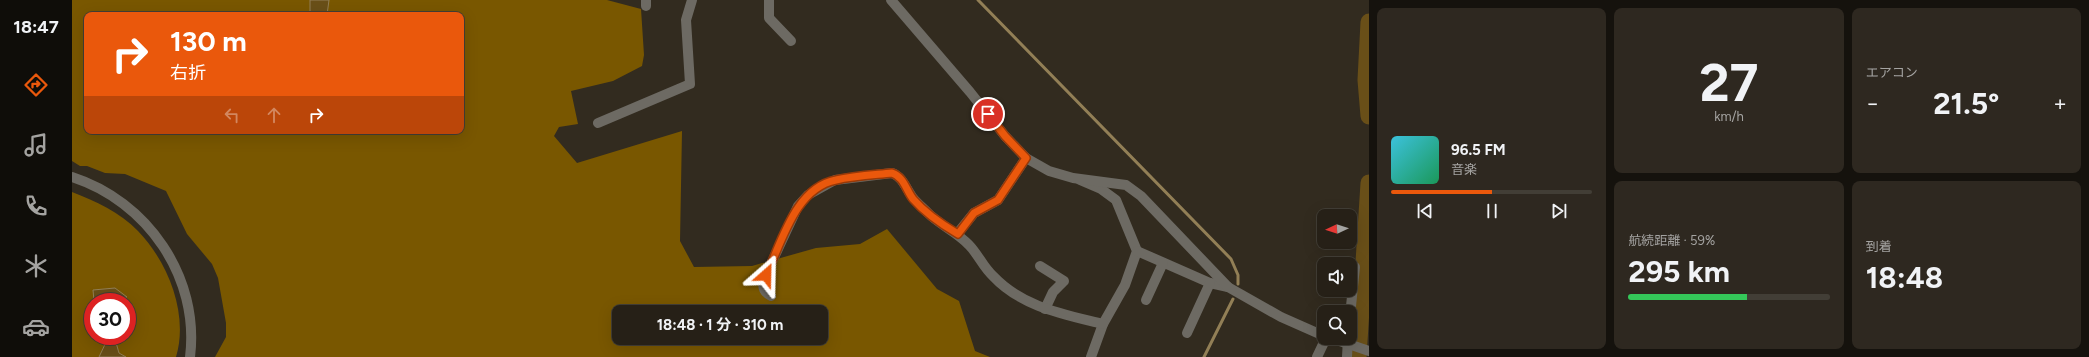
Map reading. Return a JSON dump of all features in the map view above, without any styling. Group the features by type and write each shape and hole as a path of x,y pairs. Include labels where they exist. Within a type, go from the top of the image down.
{"street":[{"path":"598,123 690,84 686,20 692,0"},
{"path":"770,0 769,18 791,41"},
{"path":"891,0 970,92 1005,136 1026,158 1049,171 1079,179 1101,189 1116,200 1137,251 1125,285 1103,324 1091,357"},
{"path":"958,234 974,213 998,200 1026,158"},
{"path":"770,296 766,294 763,288 763,281 798,206 808,195 835,180 892,173 897,175 913,198 936,221 958,234 969,245 991,275 1006,290 1027,302 1045,309 1103,324"},
{"path":"72,177 88,182 120,200 144,220 163,244 180,277 190,313 190,354"},
{"path":"1079,179 1114,182 1126,185 1133,189 1228,287 1281,317 1317,333"},
{"path":"1137,251 1210,283 1228,287"},
{"path":"1146,300 1163,263"},
{"path":"1040,266 1064,281 1053,292 1045,309"},
{"path":"1187,332 1210,283"},
{"path":"1317,357 1322,345"},
{"path":"1347,357 1348,345"},
{"path":"1354,345 1367,351"}],"shaded area":[{"path":"72,0 607,0 641,9 644,55 642,66 613,81 571,91 578,124 559,127 554,136 577,163 682,131 680,241 694,267 752,266 816,248 860,244 887,229 937,289 959,301 975,351 990,357 215,357 226,337 226,323 218,278 212,264 187,234 166,191 125,174 105,173 87,166 80,166 72,161"},
{"path":"310,0 329,0 327,12 310,12"},
{"path":"72,192 98,203 131,224 149,244 158,258 167,273 178,306 180,324 176,357 72,357"},
{"path":"115,288 122,293 93,293 93,290"},
{"path":"105,345 117,345 119,353 126,357 99,357"}],"waterway":[{"path":"978,0 1231,259 1238,275 1238,284"},
{"path":"1369,22 1366,80 1369,116"},
{"path":"1358,357 1369,183"},
{"path":"1204,357 1233,299"}],"route":[{"path":"766,275 798,206 808,195 819,187 835,180 892,173 897,175 913,198 936,221 958,234 974,213 993,205 998,200 1026,158 1005,136 988,114"}]}
